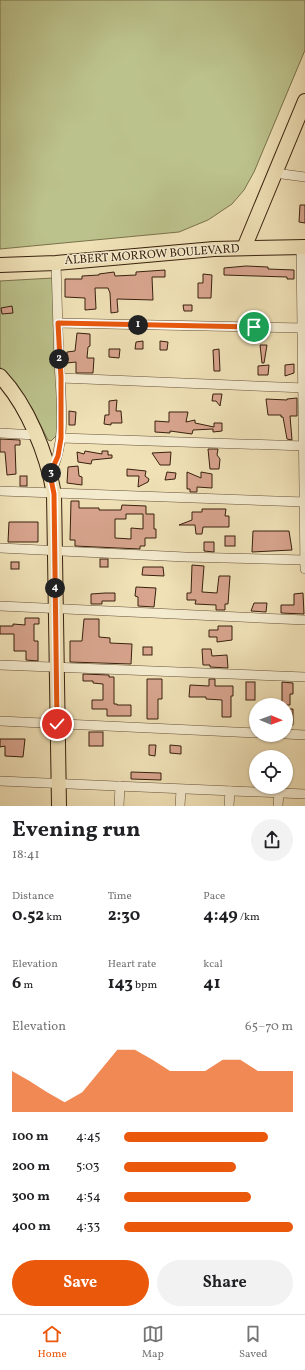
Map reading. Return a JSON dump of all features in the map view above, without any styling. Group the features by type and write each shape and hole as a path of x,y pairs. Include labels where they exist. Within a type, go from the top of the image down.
{"main road":[{"path":"244,248 275,173 301,121 305,101"},
{"name":"ALBERT MORROW BOULEVARD","path":"0,265 56,263 244,248 303,247"},
{"path":"0,376 22,407 36,435 50,474 54,494 59,806"}],"street":[{"path":"275,173 305,177"},
{"path":"303,247 305,569"},
{"path":"50,474 58,456 61,438 61,378 56,263"},
{"path":"58,323 304,328"},
{"path":"61,378 304,388"},
{"path":"0,433 36,435"},
{"path":"61,438 305,446"},
{"path":"0,491 304,502"},
{"path":"0,548 243,560 305,560"},
{"path":"0,606 305,620"},
{"path":"0,664 305,677"},
{"path":"0,721 249,732"},
{"path":"293,734 305,735"},
{"path":"0,781 249,792"},
{"path":"119,806 120,786"},
{"path":"180,806 181,790"},
{"path":"230,791 230,806"},
{"path":"278,806 279,794"},
{"path":"293,794 305,794"}],"green space":[{"path":"0,0 305,0 305,50 254,172 244,190 232,204 208,220 179,232 0,249"},
{"path":"53,278 59,427 57,435 51,441 48,440 32,408 0,367 0,281"}],"building":[{"path":"300,205 305,205 305,223 299,222"},
{"path":"246,266 294,270 294,279 287,279 287,277 224,275 224,268"},
{"path":"165,270 165,277 152,277 153,300 117,299 118,312 111,313 110,293 108,288 95,288 96,309 85,310 85,298 65,297 65,279 82,279 82,276 114,272 115,276 136,275 136,272"},
{"path":"203,274 212,275 211,298 198,298 198,283 203,283"},
{"path":"183,305 192,305 192,311 184,311"},
{"path":"12,306 13,313 2,314 1,308"},
{"path":"77,333 90,334 90,346 88,347 87,358 94,358 93,373 76,373 76,362 67,363 67,352 75,351"},
{"path":"143,341 143,349 135,349 136,342"},
{"path":"160,341 168,342 167,350 160,350"},
{"path":"260,345 267,345 264,363 262,363"},
{"path":"109,349 120,349 119,358 109,357"},
{"path":"219,349 220,371 214,371 213,350"},
{"path":"294,364 294,373 285,376 285,365"},
{"path":"269,365 268,375 258,375 258,366"},
{"path":"213,394 222,394 220,406 216,401 212,401"},
{"path":"297,398 297,416 290,416 292,440 287,439 283,417 281,417 281,415 268,415 266,399 287,400"},
{"path":"117,400 116,411 121,411 122,423 111,423 111,425 104,424 105,415 109,415 109,401"},
{"path":"69,411 76,412 75,425 69,425"},
{"path":"169,412 188,412 186,422 195,420 195,423 214,427 214,423 222,423 222,431 213,432 213,429 193,430 192,434 170,431 170,433 155,432 155,421 169,422"},
{"path":"0,439 20,440 20,445 15,445 16,474 7,475 5,452 0,452"},
{"path":"208,449 218,449 217,455 220,459 219,469 210,469"},
{"path":"85,451 102,454 102,451 108,451 108,455 112,455 112,458 92,460 91,464 78,462 77,452 84,454"},
{"path":"171,452 170,465 160,465 152,453"},
{"path":"78,466 79,476 82,477 82,485 67,483 68,467"},
{"path":"127,469 146,471 145,476 149,479 148,482 138,487 139,476 127,476"},
{"path":"167,472 176,473 175,479 165,480"},
{"path":"187,472 201,478 201,472 212,474 212,488 197,487 197,492 190,492 190,489 187,489"},
{"path":"20,476 27,476 27,486 20,486"},
{"path":"71,501 79,501 79,508 99,508 99,510 121,510 122,505 146,506 146,514 154,514 154,529 156,529 156,538 145,538 145,546 140,546 140,549 75,546 75,540 70,540","holes":["126,514 143,514 143,529 131,528 131,539 115,538 115,519 126,519"]},
{"path":"202,509 226,509 225,516 229,516 229,527 203,527 202,534 196,534 195,525 179,525 192,520 192,512 202,512"},
{"path":"9,522 38,522 38,542 8,542"},
{"path":"253,531 289,531 292,550 252,552"},
{"path":"225,536 235,536 235,546 225,546"},
{"path":"204,542 214,542 214,552 204,551"},
{"path":"100,559 108,559 108,567 100,567"},
{"path":"11,562 19,562 19,569 11,569"},
{"path":"192,565 204,566 202,592 217,593 219,576 230,576 228,604 225,604 225,610 216,610 216,605 195,604 196,600 187,600 187,593 191,593"},
{"path":"143,567 163,567 164,576 142,575"},
{"path":"136,587 156,588 154,607 138,606 138,597 135,596"},
{"path":"115,593 115,601 102,601 102,604 91,604 91,594"},
{"path":"303,593 304,614 281,613 281,605 294,605 294,594"},
{"path":"254,603 267,603 266,612 251,611"},
{"path":"25,618 39,618 39,624 34,624 34,641 38,641 38,661 26,660 26,651 14,651 14,634 0,634 0,626 13,626 13,624 25,625"},
{"path":"84,619 99,619 99,637 110,638 110,643 132,644 131,664 70,662 70,641 82,641"},
{"path":"218,626 232,626 232,640 217,642 217,637 209,637 209,630 218,630"},
{"path":"143,647 152,647 152,655 143,655"},
{"path":"202,649 211,649 212,656 227,655 228,668 203,665"},
{"path":"83,674 109,675 109,677 114,677 114,704 131,705 131,716 107,716 107,709 92,709 92,700 103,700 103,684 93,683 93,681 83,681"},
{"path":"147,679 162,679 162,699 158,699 158,719 147,719"},
{"path":"209,679 215,679 215,686 233,686 233,696 231,696 231,717 222,717 222,700 206,699 206,697 189,697 190,685 209,686"},
{"path":"246,682 255,682 255,698 249,698 249,700 246,700"},
{"path":"282,682 293,683 293,694 290,694 290,698 282,698"},
{"path":"89,732 103,732 103,746 89,746"},
{"path":"0,739 25,739 23,757 5,756 5,746 0,747"},
{"path":"149,745 156,745 155,756 149,755"},
{"path":"170,745 181,746 181,754 170,753"},
{"path":"131,772 161,773 161,780 131,779"}],"route":[{"path":"57,724 54,494 50,474 54,468 58,456 61,438 61,378 59,364 58,323 254,327"}]}
